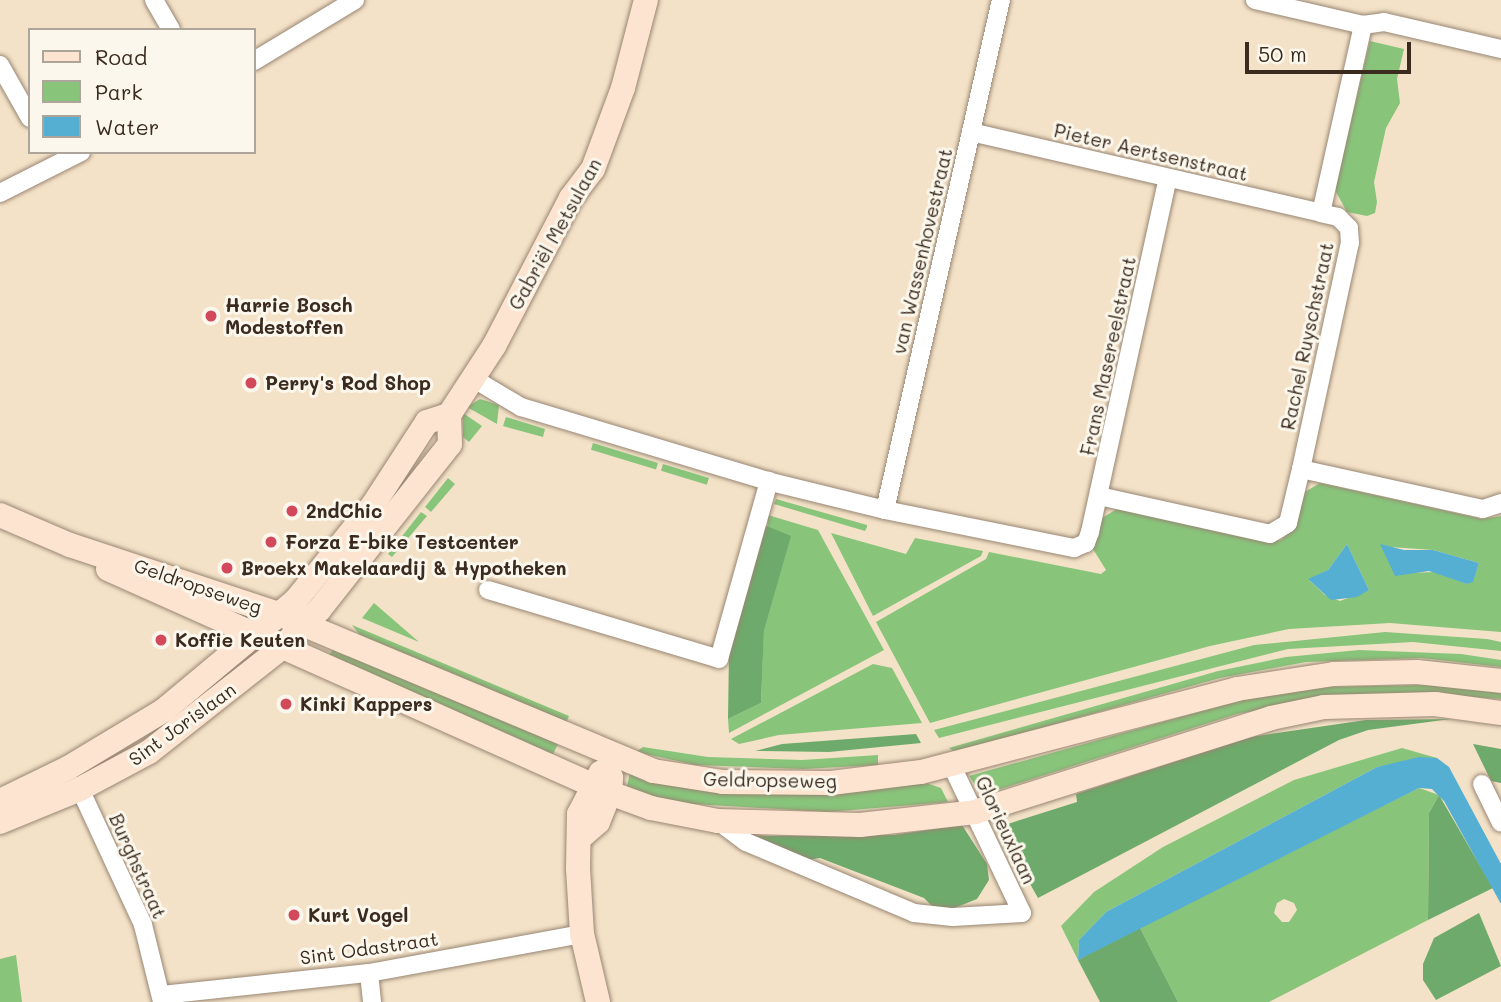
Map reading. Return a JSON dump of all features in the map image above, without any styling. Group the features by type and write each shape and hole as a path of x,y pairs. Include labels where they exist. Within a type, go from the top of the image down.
{"main road":[{"name":"Gabriël Metsulaan","path":"276,612 296,600 355,528 427,422 449,415 474,379 571,198 593,169 623,88 646,0"},
{"path":"304,625 450,444 449,415"},
{"name":"Geldropseweg","path":"0,516 70,545 276,612 653,771 723,782 831,783 952,766 1237,689 1362,673 1418,672 1501,681"},
{"name":"Geldropseweg","path":"70,545 125,579 601,789 650,808 718,821 860,825 975,812 1272,718 1324,707 1435,704 1501,713"},
{"name":"Sint Jorislaan","path":"0,801 68,768 163,711 253,636 276,612"},
{"name":"Sint Jorislaan","path":"0,822 80,789 168,739 281,648 304,625"},
{"path":"598,1002 582,934 578,869 582,836 598,822 601,789 612,755"}],"street":[{"path":"154,0 170,28"},
{"path":"256,60 355,0"},
{"name":"van Wassenhovestraat","path":"885,510 1001,0"},
{"path":"1255,0 1363,25 1384,22 1501,50"},
{"name":"Rachel Ruyschstraat","path":"1301,468 1350,243 1349,228 1338,217 1321,213 1363,25"},
{"path":"0,65 28,114"},
{"name":"Pieter Aertsenstraat","path":"971,132 1321,213"},
{"path":"0,193 52,158 71,154"},
{"name":"Frans Masereelstraat","path":"885,510 1062,548 1086,542 1099,496 1168,178"},
{"path":"474,379 521,407 769,481 885,510"},
{"path":"1099,496 1270,534 1288,523 1301,468 1483,509 1501,503"},
{"path":"488,590 719,659 769,481"},
{"name":"Glorieuxlaan","path":"952,766 1022,913"},
{"path":"1482,784 1501,823"},
{"name":"Burghstraat","path":"80,789 143,925 162,998"},
{"name":"Geldropseweg","path":"718,821 746,842 914,913 953,917 1022,913"},
{"name":"Sint Odastraat","path":"162,998 369,973 582,934"},
{"path":"369,973 372,1002"}],"green space":[{"path":"1370,41 1404,49 1397,79 1400,103 1386,128 1374,182 1377,202 1375,213 1367,216 1347,212 1335,190"},
{"path":"480,399 499,405 497,424 467,407"},
{"path":"463,413 482,426 469,442 463,437"},
{"path":"506,417 545,429 543,437 503,426"},
{"path":"593,443 658,463 656,470 591,450"},
{"path":"663,464 709,478 707,485 661,471"},
{"path":"448,478 455,484 431,512 425,507"},
{"path":"1320,483 1482,519 1501,516 1501,632 1390,623 1289,629 1210,646 930,723 876,622 986,559 989,552 1101,574 1106,570 1093,549 1102,518 1117,509 1265,542 1281,540 1294,529 1305,492","holes":["1347,544 1369,590 1340,601 1325,595 1309,580 1328,570","1390,547 1433,550 1479,563 1473,581 1467,584 1435,572 1406,573"]},
{"path":"776,499 867,527 865,531 774,504"},
{"path":"421,512 427,516 392,557 388,554"},
{"path":"768,515 818,530 884,650 729,733 728,719 761,703"},
{"path":"764,525 791,536 764,630 761,703 728,719 729,650"},
{"path":"831,533 906,554 915,538 983,551 981,556 873,616"},
{"path":"374,603 419,642 362,618"},
{"path":"352,625 569,716 566,723 360,635"},
{"path":"1385,632 1487,639 1501,642 1501,651 1413,642 1288,649 939,738 934,730 1254,645"},
{"path":"333,650 559,742 551,758 325,660"},
{"path":"1359,650 1461,654 1501,660 1501,667 1421,658 1306,662 1220,678 955,752 949,748 1218,671 1286,657"},
{"path":"873,664 892,668 922,723 779,735 739,744 731,739"},
{"path":"1426,685 1491,691 1501,693 1501,699 1435,694 1294,703 1237,714 982,795 969,776 1245,699 1321,687"},
{"path":"1451,719 1368,730 1339,740 1038,898 998,827 1077,802 1076,794 1250,737 1366,720"},
{"path":"916,734 921,743 829,752 755,751 782,744"},
{"path":"1473,744 1501,749 1501,783 1491,781"},
{"path":"643,747 708,757 802,760 878,755 878,765 803,769 696,765 636,752"},
{"path":"1402,748 1437,758 1377,767 1106,912 1079,940 1078,960 1061,926 1094,892 1163,847 1294,780"},
{"path":"630,773 926,783 941,788 948,802 828,812 677,803 626,790"},
{"path":"1419,788 1439,795 1429,813 1428,920 1269,1002 1178,1002 1139,926","holes":["1284,899 1294,903 1297,910 1289,922 1282,922 1274,913 1277,903"]},
{"path":"1439,795 1493,888 1428,920 1429,813"},
{"path":"962,825 987,864 989,880 977,899 952,909 933,907 924,898 820,858 807,860 756,836 894,835"},
{"path":"1479,913 1501,966 1436,1000 1423,980 1423,964 1434,938"},
{"path":"1139,926 1178,1002 1100,1002 1078,960"},
{"path":"16,955 22,1002 0,1002 0,959"}],"water":[{"path":"1347,544 1369,590 1357,597 1331,600 1308,579 1328,570"},
{"path":"1380,544 1404,550 1433,550 1479,563 1473,582 1467,584 1429,571 1395,576"},
{"path":"1419,757 1437,758 1449,767 1501,864 1501,904 1444,801 1432,789 1419,788 1078,960 1079,940 1106,912 1377,767"}],"place":[{"name":"Harrie Bosch Modestoffen","path":"211,316"},
{"name":"Perry's Rod Shop","path":"251,383"},
{"name":"2ndChic","path":"292,511"},
{"name":"Forza E-bike Testcenter","path":"271,542"},
{"name":"Broekx Makelaardij & Hypotheken","path":"227,568"},
{"name":"Koffie Keuten","path":"161,640"},
{"name":"Kinki Kappers","path":"286,704"},
{"name":"Kurt Vogel","path":"294,915"}]}
